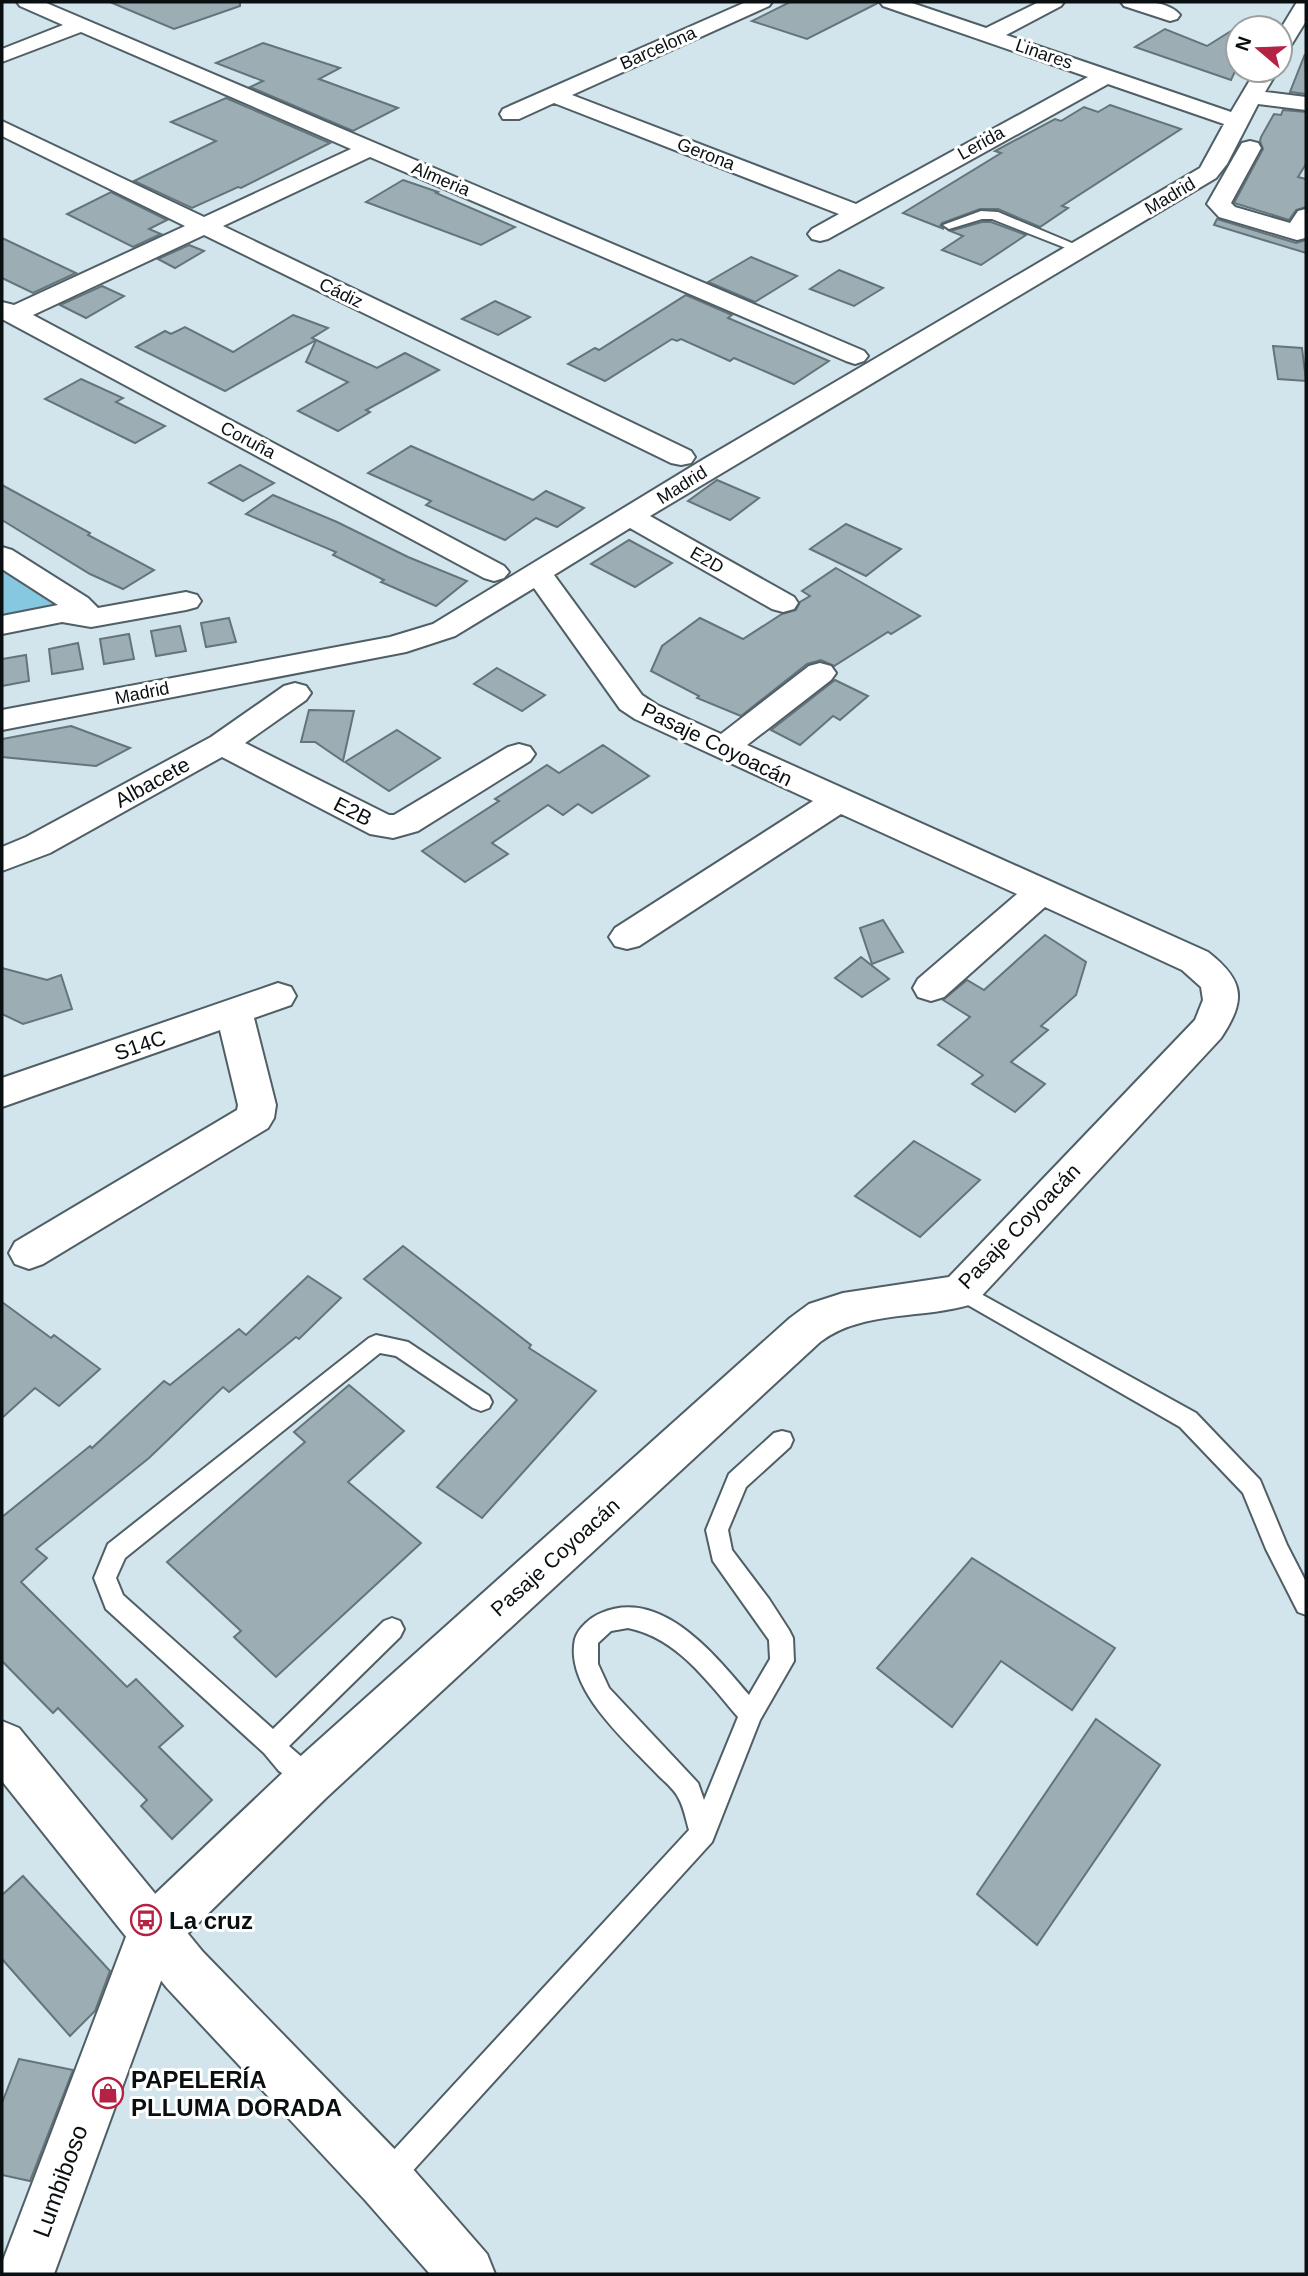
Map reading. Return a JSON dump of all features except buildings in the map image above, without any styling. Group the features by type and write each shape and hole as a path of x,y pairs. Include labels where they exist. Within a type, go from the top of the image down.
{"street":[{"name":"Almeria","path":"27,2 855,356"},
{"name":"Barcelona","path":"511,114 762,2"},
{"name":"Linares","path":"890,2 1237,121"},
{"path":"989,35 1054,2"},
{"path":"1131,2 1170,15"},
{"path":"1294,24 1306,4"},
{"path":"2,56 81,25"},
{"name":"Lerida","path":"820,234 982,142 1106,76"},
{"path":"1303,229 1227,212 1219,204 1277,88 1306,103"},
{"name":"Madrid","path":"2,720 424,638 467,618 713,465 1208,173 1216,164 1237,121 1277,88"},
{"name":"Gerona","path":"554,95 858,214"},
{"name":"Cádiz","path":"2,128 681,457"},
{"path":"7,312 369,149"},
{"name":"Coruña","path":"7,312 494,572"},
{"name":"E2D","path":"631,517 783,603"},
{"path":"2,556 77,604 91,618"},
{"name":"Pasaje Coyoacán","path":"153,1931 310,1780 805,1330 825,1315 851,1308 961,1291 1208,1029 1220,1012 1222,994 1217,979 1195,961 646,712 631,702 538,573"},
{"path":"2,625 62,613 91,618 186,601"},
{"path":"2,642 74,629 91,618"},
{"path":"723,748 820,673"},
{"name":"Albacete","path":"2,860 38,845 222,744 295,692"},
{"name":"E2B","path":"222,744 382,826 393,827 406,823 519,754"},
{"path":"627,937 837,800"},
{"path":"931,988 1041,892"},
{"name":"S14C","path":"2,1093 278,996"},
{"path":"29,1253 255,1118 256,1095 234,1012"},
{"path":"2,1744 185,1970 385,2180 467,2274"},
{"name":"Lumbiboso","path":"26,2274 153,1931"}],"lane":[{"path":"949,225 981,215 994,215 1080,249"},
{"path":"961,1291 1188,1420 1252,1487 1277,1549 1306,1605"},
{"path":"310,1780 288,1763 273,1745 114,1602 105,1578 116,1551 376,1344 401,1348 481,1402"},
{"path":"385,2180 703,1833 751,1714 782,1661 781,1638 761,1606 721,1554 717,1530 737,1481 782,1440"},
{"path":"703,1833 690,1791 601,1696 586,1665 587,1639 605,1621 628,1617 657,1625 681,1638 751,1714"},
{"path":"273,1745 392,1629"}],"shaded area":[{"path":"2,556 79,601 2,617"}],"place":[{"name":"La cruz","path":"146,1920"},
{"name":"PAPELERÍA PLLUMA DORADA","path":"108,2093"}]}
